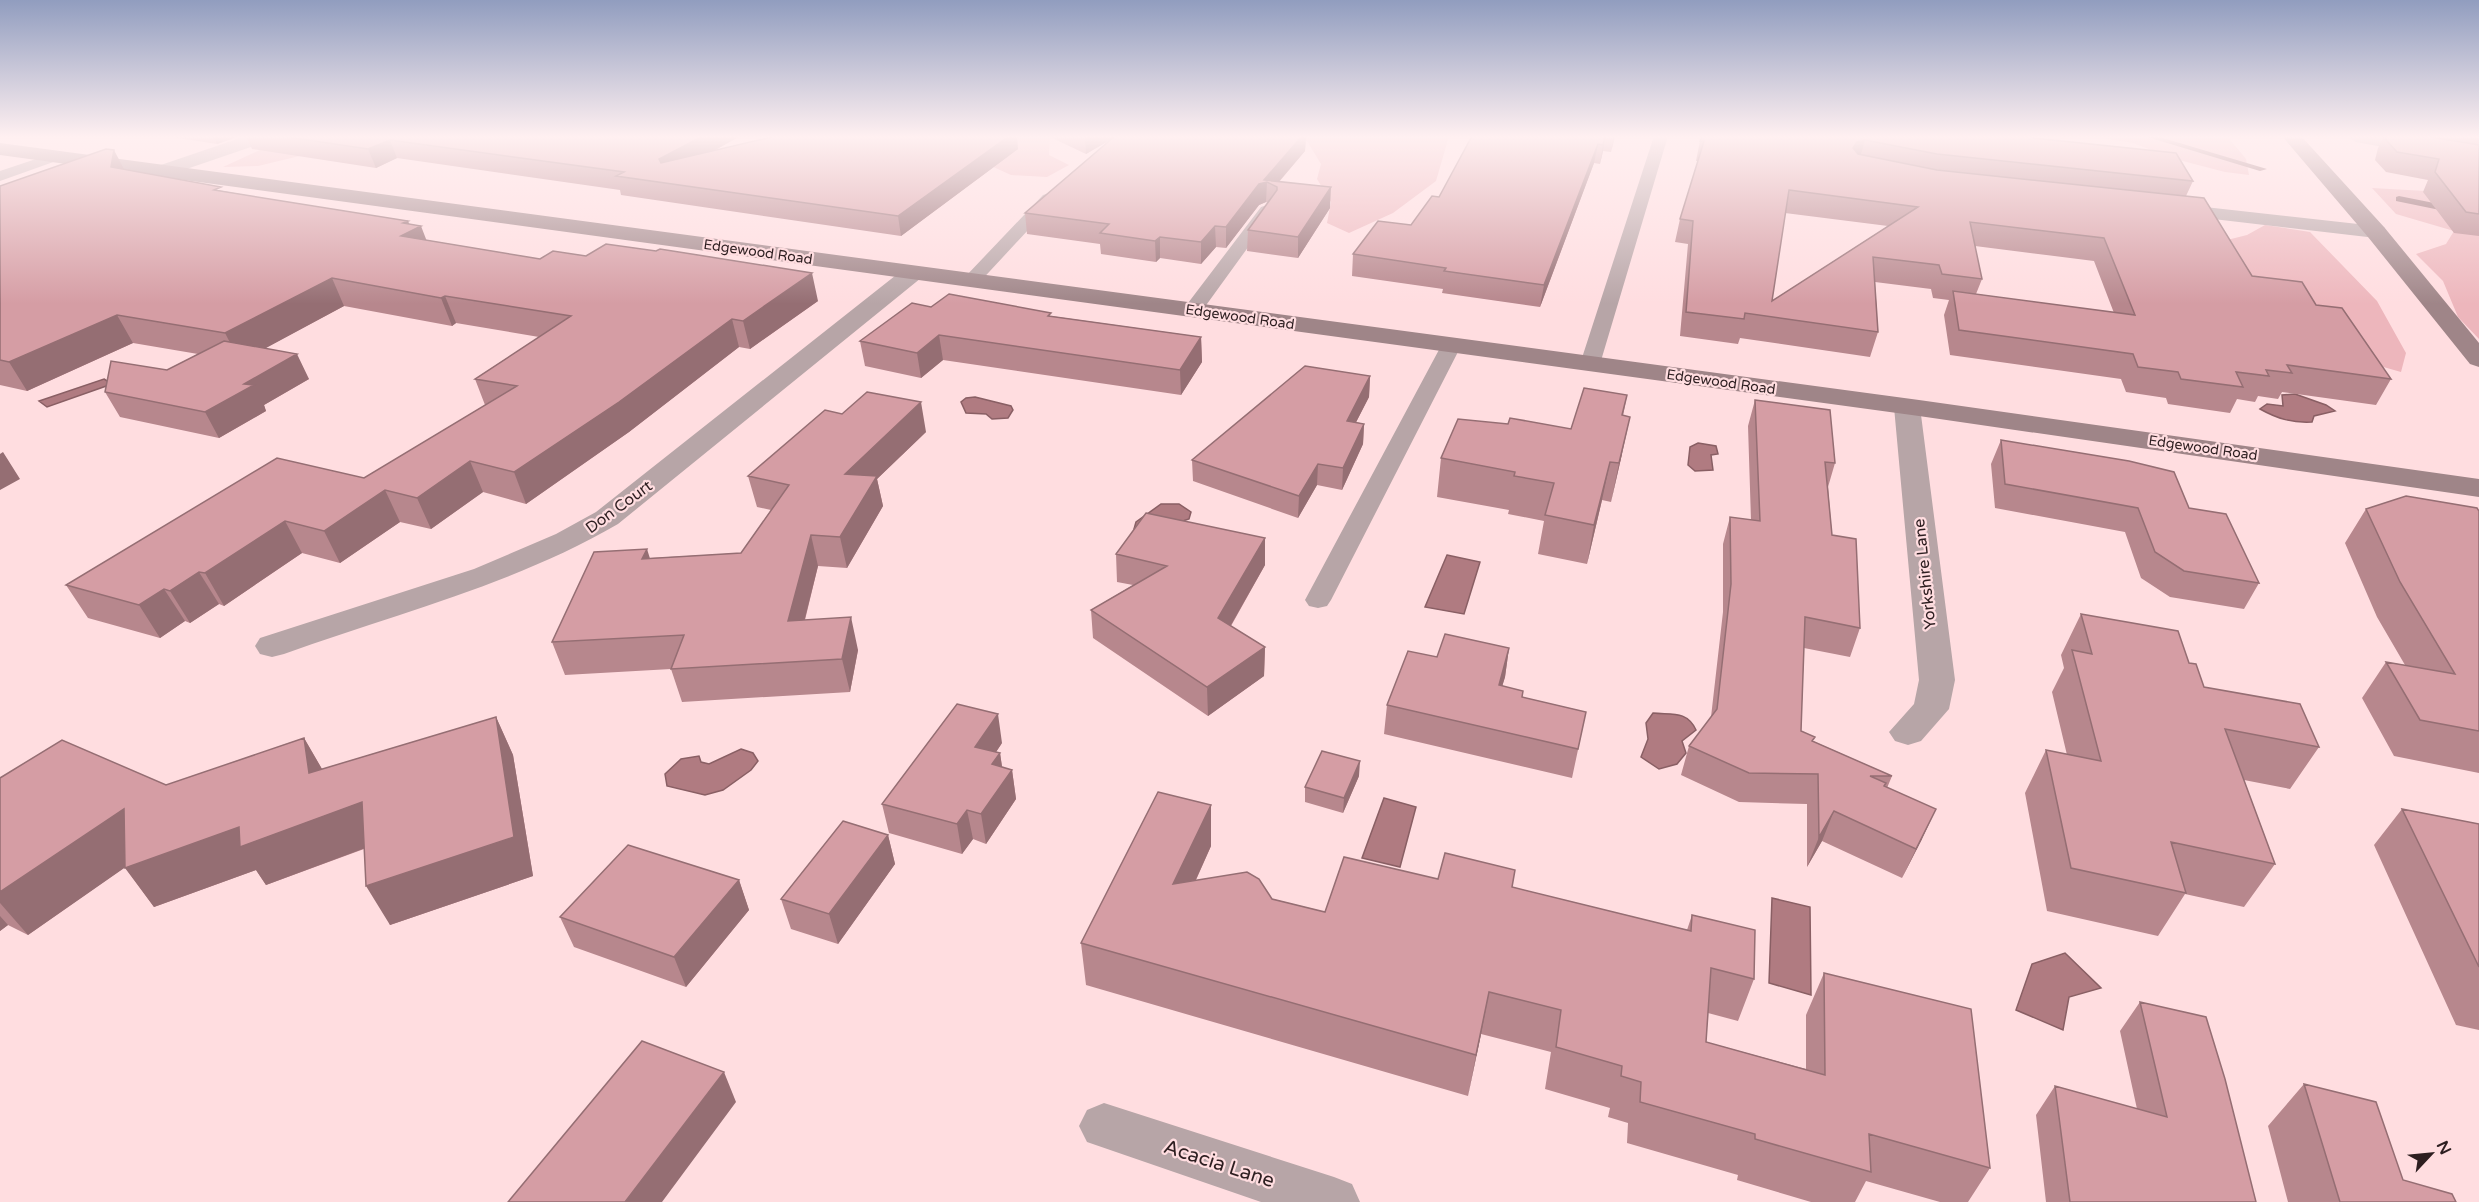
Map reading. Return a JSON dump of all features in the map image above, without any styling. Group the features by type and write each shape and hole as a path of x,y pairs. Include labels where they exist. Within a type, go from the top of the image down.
{"main road":[{"name":"Edgewood Road","path":"318,192 1906,407 2479,488"},
{"path":"2341,192 2479,359"}],"street":[{"path":"2143,207 2376,232"},
{"name":"Don Court","path":"272,646 330,625 467,584 565,544 607,518 914,273"},
{"name":"Yorkshire Lane","path":"1906,407 1937,680 1931,709 1908,732"},
{"name":"Acacia Lane","path":"1104,1126 1334,1202"}],"lane":[{"path":"970,281 1054,192"},
{"path":"1590,364 1644,192"},
{"path":"1192,311 1267,209"},
{"path":"1318,600 1451,346"}],"shaded area":[{"path":"1325,192 1421,192 1393,213 1349,233 1327,223 1331,202"},
{"path":"2376,192 2479,194 2479,339 2458,317 2443,281 2416,254 2446,244 2454,231 2396,214"},
{"path":"2265,225 2310,232 2377,301 2406,353 2401,372 2366,362 2198,287 2223,241 2247,235"},
{"path":"104,379 112,384 47,407 39,401"},
{"path":"2295,394 2326,405 2335,411 2314,416 2312,422 2298,422 2285,420 2260,409 2267,404 2283,406 2282,395"},
{"path":"975,397 1011,406 1013,410 1008,418 992,419 986,414 966,413 961,402 966,398"},
{"path":"1698,443 1716,446 1718,454 1711,455 1713,470 1695,471 1688,465 1690,447"},
{"path":"1161,504 1179,504 1191,512 1189,519 1140,535 1134,529 1136,522"},
{"path":"1447,555 1480,562 1464,614 1425,607"},
{"path":"1653,713 1683,716 1696,730 1682,741 1686,753 1677,764 1659,769 1641,757 1648,739 1646,723"},
{"path":"741,749 753,753 758,761 751,770 723,790 705,795 667,786 665,774 681,759 699,756 701,762 709,764"},
{"path":"1384,798 1416,807 1400,867 1362,858"},
{"path":"1772,898 1810,907 1811,995 1769,983"},
{"path":"2065,953 2101,988 2069,997 2063,1030 2016,1010 2032,964"}],"building":[{"path":"0,192 227,192 408,221 403,223 421,226 401,236 540,259 553,251 586,256 606,244 656,251 660,249 812,273 743,321 732,319 619,402 514,472 470,461 417,498 385,490 324,531 285,521 205,573 199,572 170,591 164,589 139,605 66,585 277,458 364,478 517,386 475,379 571,316 445,296 441,298 332,278 225,333 117,315 9,362 0,360"},
{"path":"729,192 931,192 898,216"},
{"path":"1049,192 1253,192 1226,227 1215,226 1201,242 1160,237 1155,241 1100,233 1109,224 1025,213"},
{"path":"1275,192 1328,192 1298,237 1248,230"},
{"path":"1442,192 1580,192 1544,285 1444,271 1446,268 1353,254 1378,221 1411,225 1432,196 1439,197"},
{"path":"1688,192 1789,192 1772,301 1918,207 1805,192 2148,192 2204,198 2252,276 2302,282 2316,305 2342,308 2391,379 2287,365 2292,373 2266,370 2269,376 2236,372 2243,387 2181,379 2178,372 2138,367 2133,354 1959,330 1953,291 2135,315 2104,238 1970,222 1982,279 1942,274 1939,265 1873,257 1878,332 1745,313 1744,319 1686,312 1693,221 1680,219"},
{"path":"2451,192 2479,192 2479,214 2466,212"},
{"path":"949,294 1051,313 1048,316 1201,337 1180,370 939,335 917,353 860,341 912,303 931,307"},
{"path":"224,341 297,354 244,384 254,385 205,412 105,392 111,361 167,370"},
{"path":"1305,366 1370,376 1347,421 1364,424 1343,468 1318,464 1299,496 1192,460"},
{"path":"1584,388 1627,395 1622,415 1630,417 1619,463 1610,462 1594,525 1545,515 1554,483 1514,476 1515,472 1441,458 1458,419 1508,424 1510,418 1571,429"},
{"path":"867,392 921,402 845,474 877,476 840,537 811,535 788,621 851,617 842,659 671,669 684,635 552,642 594,552 647,549 642,559 741,553 789,485 748,476 825,410 842,414"},
{"path":"1755,400 1830,410 1835,463 1825,462 1832,535 1856,539 1860,628 1805,617 1801,731 1815,737 1812,741 1892,776 1870,776 1886,783 1884,786 1936,809 1916,849 1834,811 1819,837 1818,774 1749,773 1689,746 1717,709 1731,584 1730,517 1760,521"},
{"path":"2001,440 2129,461 2174,472 2189,508 2226,514 2259,583 2184,571 2155,552 2138,508 2005,484"},
{"path":"2406,496 2477,508 2479,511 2479,731 2420,720 2386,662 2455,674 2400,582 2366,509"},
{"path":"1146,513 1265,538 1218,618 1265,647 1207,687 1091,610 1167,566 1116,554"},
{"path":"2081,614 2178,631 2189,663 2196,664 2204,687 2300,704 2319,747 2225,729 2275,864 2171,842 2186,893 2071,868 2046,750 2101,761 2072,650 2092,654"},
{"path":"1445,634 1509,648 1499,685 1523,691 1522,697 1586,712 1578,749 1387,705 1408,651 1437,657"},
{"path":"957,704 998,714 975,747 1000,753 992,764 1012,770 981,814 967,810 957,824 882,804"},
{"path":"496,717 514,837 366,886 362,802 240,847 239,827 125,868 124,809 0,892 0,778 62,740 166,785 304,738 309,773"},
{"path":"1322,751 1360,761 1344,798 1305,787"},
{"path":"1158,792 1211,805 1173,884 1247,872 1259,879 1272,899 1325,912 1344,857 1438,879 1445,853 1515,870 1512,887 1691,931 1692,915 1755,930 1754,979 1711,968 1706,1042 1825,1075 1824,973 1971,1009 1990,1168 1869,1134 1871,1172 1755,1139 1755,1134 1640,1102 1641,1082 1621,1076 1622,1066 1556,1047 1561,1010 1489,992 1476,1055 1081,943"},
{"path":"2402,809 2479,824 2479,967"},
{"path":"843,821 888,835 829,914 781,899"},
{"path":"628,845 739,880 674,957 560,917"},
{"path":"2140,1002 2206,1017 2225,1079 2256,1202 2070,1202 2055,1086 2167,1117"},
{"path":"642,1041 724,1072 625,1202 508,1202"},
{"path":"2304,1084 2376,1102 2403,1180 2452,1194 2456,1202 2340,1202"}],"waterway":[{"path":"2399,199 2479,215"}]}
